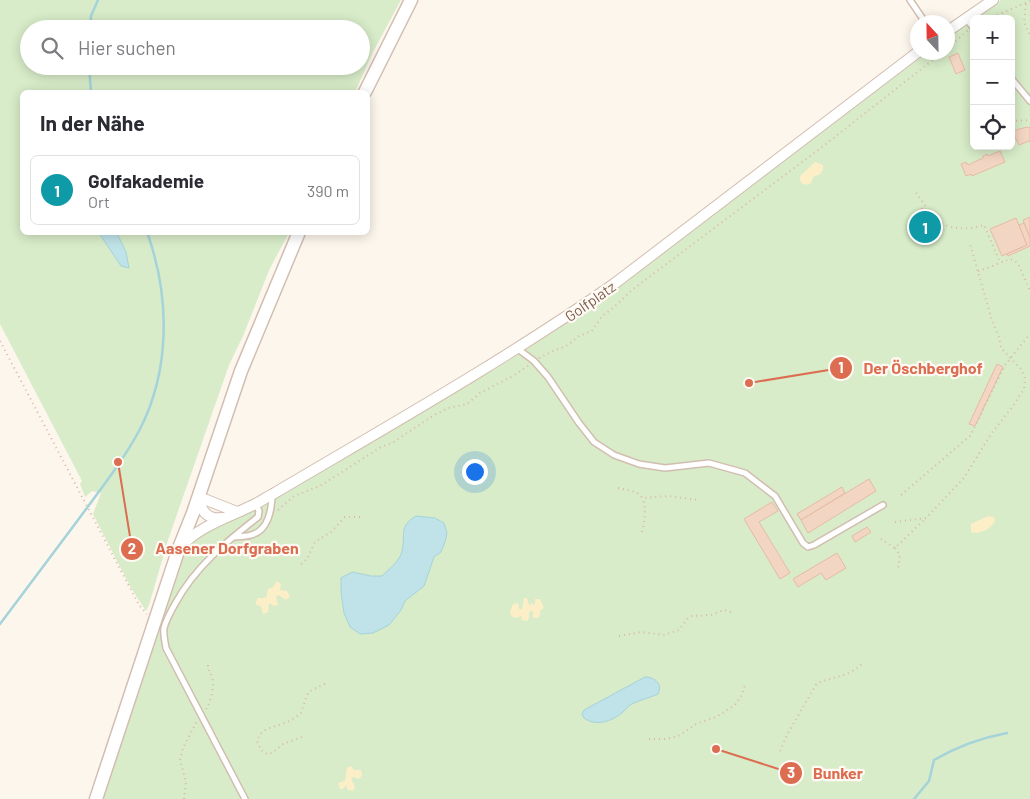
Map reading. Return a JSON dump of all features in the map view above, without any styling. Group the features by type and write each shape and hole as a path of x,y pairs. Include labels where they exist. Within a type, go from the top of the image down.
{"street":[{"path":"366,90 412,0"},
{"path":"955,26 993,0"},
{"name":"Golfplatz","path":"179,548 196,532 256,504 518,349 614,284 910,58"},
{"path":"96,799 179,548 242,371 298,235"},
{"path":"198,497 237,512"},
{"path":"198,497 201,507 207,515 213,518 225,517"}],"lane":[{"path":"910,0 920,15"},
{"path":"966,19 970,23"},
{"path":"1015,83 1030,101"},
{"path":"518,349 534,361 548,377 578,423 594,442 614,455 638,464 665,468 709,463 745,473 775,496 803,543 808,547 883,505"},
{"path":"233,537 251,535 262,530 269,518 272,494"},
{"path":"245,799 166,648 164,628 183,588 203,564 258,517 259,511 256,504"}],"path":[{"path":"996,15 1030,1"},
{"path":"1026,4 1024,22 1030,36"},
{"path":"955,42 970,30"},
{"path":"1015,121 1030,120"},
{"path":"916,193 939,221 951,226 966,228 984,224 1000,262"},
{"path":"895,548 964,478 991,434 1024,389 1025,378 1021,369 1001,348 970,244"},
{"path":"978,271 1010,259 1018,263 1030,291"},
{"path":"901,495 970,436 1010,357 1030,334"},
{"path":"0,341 139,605"},
{"path":"618,488 627,488 644,498 668,496 697,500"},
{"path":"642,532 646,514 644,498"},
{"path":"301,564 307,559 315,542 331,532 345,517 360,516"},
{"path":"895,522 926,518"},
{"path":"881,539 895,548 900,555 898,569"},
{"path":"620,636 641,632 664,635 679,630 688,618 692,616 710,615 724,610 731,612"},
{"path":"780,751 788,733 817,683 846,676 855,671 864,662"},
{"path":"184,799 186,782 180,760 191,730 208,706 212,678 208,665"},
{"path":"302,737 283,744 272,753 267,754 261,750 257,741 263,731 286,722 301,713 310,691 328,682"},
{"path":"649,739 672,738 696,724 716,717 735,705 742,695 745,685"}],"green space":[{"path":"0,0 401,0 370,59 370,20 20,20 20,75 363,75 356,90 20,90 20,235 288,235 270,268 243,336 229,365 168,540 146,611 131,588 93,514 101,493 92,491 85,497 80,484 82,481 0,324"},
{"path":"1001,0 1030,0 1030,799 103,799 185,548 190,541 617,286 917,60 955,60 955,32 970,22 970,150 1015,150 1015,15 980,15"}],"sand":[{"path":"815,162 823,165 823,170 819,175 814,176 811,183 802,184 800,176"},
{"path":"988,516 994,517 995,521 991,527 981,532 971,532 971,524"},
{"path":"277,581 281,584 280,590 287,591 290,597 286,600 278,595 276,596 278,605 274,606 269,603 268,612 263,614 261,606 256,605 256,602 258,598 266,598 268,589 272,588"},
{"path":"524,598 527,598 530,606 531,603 535,605 535,599 540,599 544,608 540,611 538,618 533,618 533,611 529,612 527,621 522,620 521,616 516,618 511,616 510,612 513,604 518,603 519,609 522,609"},
{"path":"351,766 354,770 361,770 362,776 358,779 351,778 355,787 353,791 348,790 346,785 343,789 340,789 338,783 345,781 347,768"}],"water":[{"path":"100,235 118,235 126,252 129,268 121,266"},
{"path":"416,516 435,518 444,523 447,533 441,552 434,557 424,586 405,601 401,610 389,625 373,633 360,634 350,627 344,613 341,578 352,572 382,576 399,558 402,551 405,527"},
{"path":"645,677 652,678 659,684 658,694 632,704 619,715 604,722 589,721 584,718 582,714 584,710"}],"building":[{"path":"958,53 965,70 956,74 950,60 955,60 955,54"},
{"path":"1030,127 1030,142 1019,145 1015,137 1015,130"},
{"path":"1000,151 1005,162 972,176 971,174 966,176 961,164 966,162 968,165 987,154 988,156"},
{"path":"922,208 932,220 929,222 937,231 927,239 911,218"},
{"path":"1030,217 1030,238 1023,220"},
{"path":"1016,218 1027,245 1002,256 990,229"},
{"path":"1024,223 1030,238 1030,246 1008,256 1007,254 1027,245 1019,225"},
{"path":"997,364 1003,367 975,426 969,424"},
{"path":"869,479 876,491 808,533 801,520"},
{"path":"842,487 845,493 801,520 797,514"},
{"path":"772,502 778,511 759,522 790,573 780,579 744,519"},
{"path":"867,527 871,532 855,542 852,536"},
{"path":"837,553 846,568 826,580 821,573 798,587 793,579"}],"waterway":[{"path":"91,20 98,0"},
{"path":"90,75 91,90"},
{"path":"0,624 117,467 139,431 149,408 157,383 164,333 160,282 155,256 148,235"},
{"path":"914,799 929,781 934,760 969,743 1007,733"}],"place":[{"name":"Golfakademie","path":"925,227"},
{"name":"Der Öschberghof","path":"749,383"},
{"name":"Aasener Dorfgraben","path":"118,462"},
{"name":"Bunker","path":"716,749"}]}
